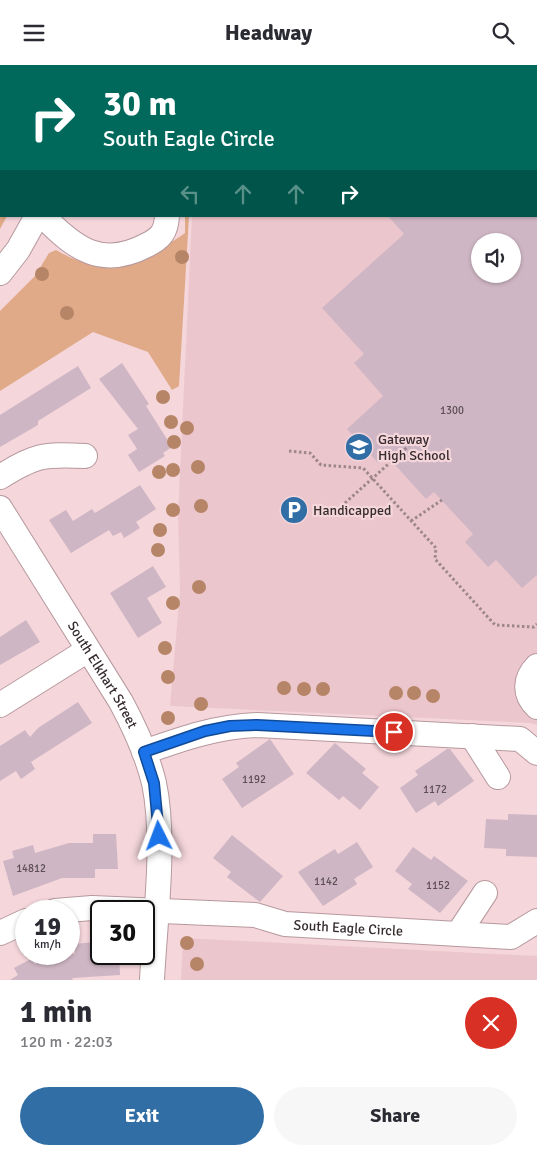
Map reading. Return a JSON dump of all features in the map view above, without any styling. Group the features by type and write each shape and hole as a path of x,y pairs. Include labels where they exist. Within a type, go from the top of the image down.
{"street":[{"path":"0,273 18,250 36,217"},
{"path":"44,217 66,238 85,251 106,257 138,250 158,239 166,229 167,217"},
{"path":"0,477 36,457 54,455 85,456"},
{"name":"South Elkhart Street","path":"0,508 121,702 144,752 154,783 159,836 152,980"},
{"path":"0,705 88,650"},
{"path":"537,666 528,675 527,685 530,698 537,707"},
{"path":"144,752 205,731 257,725 520,739 537,753"},
{"path":"472,736 498,777"},
{"path":"458,934 485,893"},
{"name":"South Eagle Circle","path":"80,909 156,910 255,915 284,924 512,937 537,921"},
{"path":"0,933 15,926"}],"path":[{"path":"345,503 414,441"},
{"path":"289,451 310,453 321,465 363,468 436,548 435,559 495,625 534,627 537,624"},
{"path":"411,521 442,500"}],"shaded area":[{"path":"0,217 6,217 0,229"},
{"path":"185,217 189,217 179,386 172,390 148,352 93,332 0,391 0,311 35,276 49,253 56,250 75,260 93,265 123,266 152,254 185,233"},
{"name":"Gateway High School","path":"192,217 537,217 537,725 531,723 170,706 180,591 178,515"},
{"path":"183,938 537,956 537,980 181,980"}],"building":[{"name":"Gateway High School","path":"389,217 537,217 537,575 522,588 496,560 488,567 465,542 473,534 434,492 426,499 386,455 378,463 347,429 383,396 354,363 364,354 322,308 404,234"},
{"path":"122,363 149,404 146,406 172,447 163,453 165,456 139,472 128,455 137,449 128,435 138,429 99,379"},
{"path":"78,366 91,388 38,421 38,425 0,447 0,415"},
{"path":"140,485 156,509 136,522 140,528 124,538 121,532 113,536 109,530 71,553 49,520 66,510 73,521 92,509 95,513"},
{"path":"153,566 166,587 147,598 162,623 138,638 110,593"},
{"path":"26,620 40,642 0,665 0,637"},
{"path":"78,702 92,723 31,762 35,769 21,779 16,771 0,781 0,746 25,730 30,737 38,728"},
{"path":"270,739 294,774 242,808 222,779 239,767 236,763"},
{"path":"335,743 366,769 362,773 379,787 360,810 343,796 339,800 306,773"},
{"path":"447,749 450,749 474,781 438,806 435,801 416,813 400,788 418,775 415,771"},
{"path":"508,814 537,815 537,857 506,856 506,849 484,848 486,819 508,820"},
{"path":"93,834 116,834 118,869 95,869 95,878 62,878 13,896 3,861 14,858 12,851 33,845 35,853 69,843 93,843"},
{"path":"232,835 283,876 260,902 227,877 231,872 213,858"},
{"path":"357,842 373,867 354,879 357,884 323,906 298,872 335,849 338,854"},
{"path":"413,847 431,860 434,856 468,881 440,913 408,889 412,884 395,871"},
{"path":"90,942 90,965 120,965 120,975 72,978 73,980 10,980 18,975 14,968 20,965 80,965 80,943"}],"place":[{"name":"Gateway High School","path":"359,447"},
{"name":"Handicapped","path":"294,510"}],"route":[{"path":"159,836 154,783 144,752 205,731 230,726 257,725 394,732"}]}
